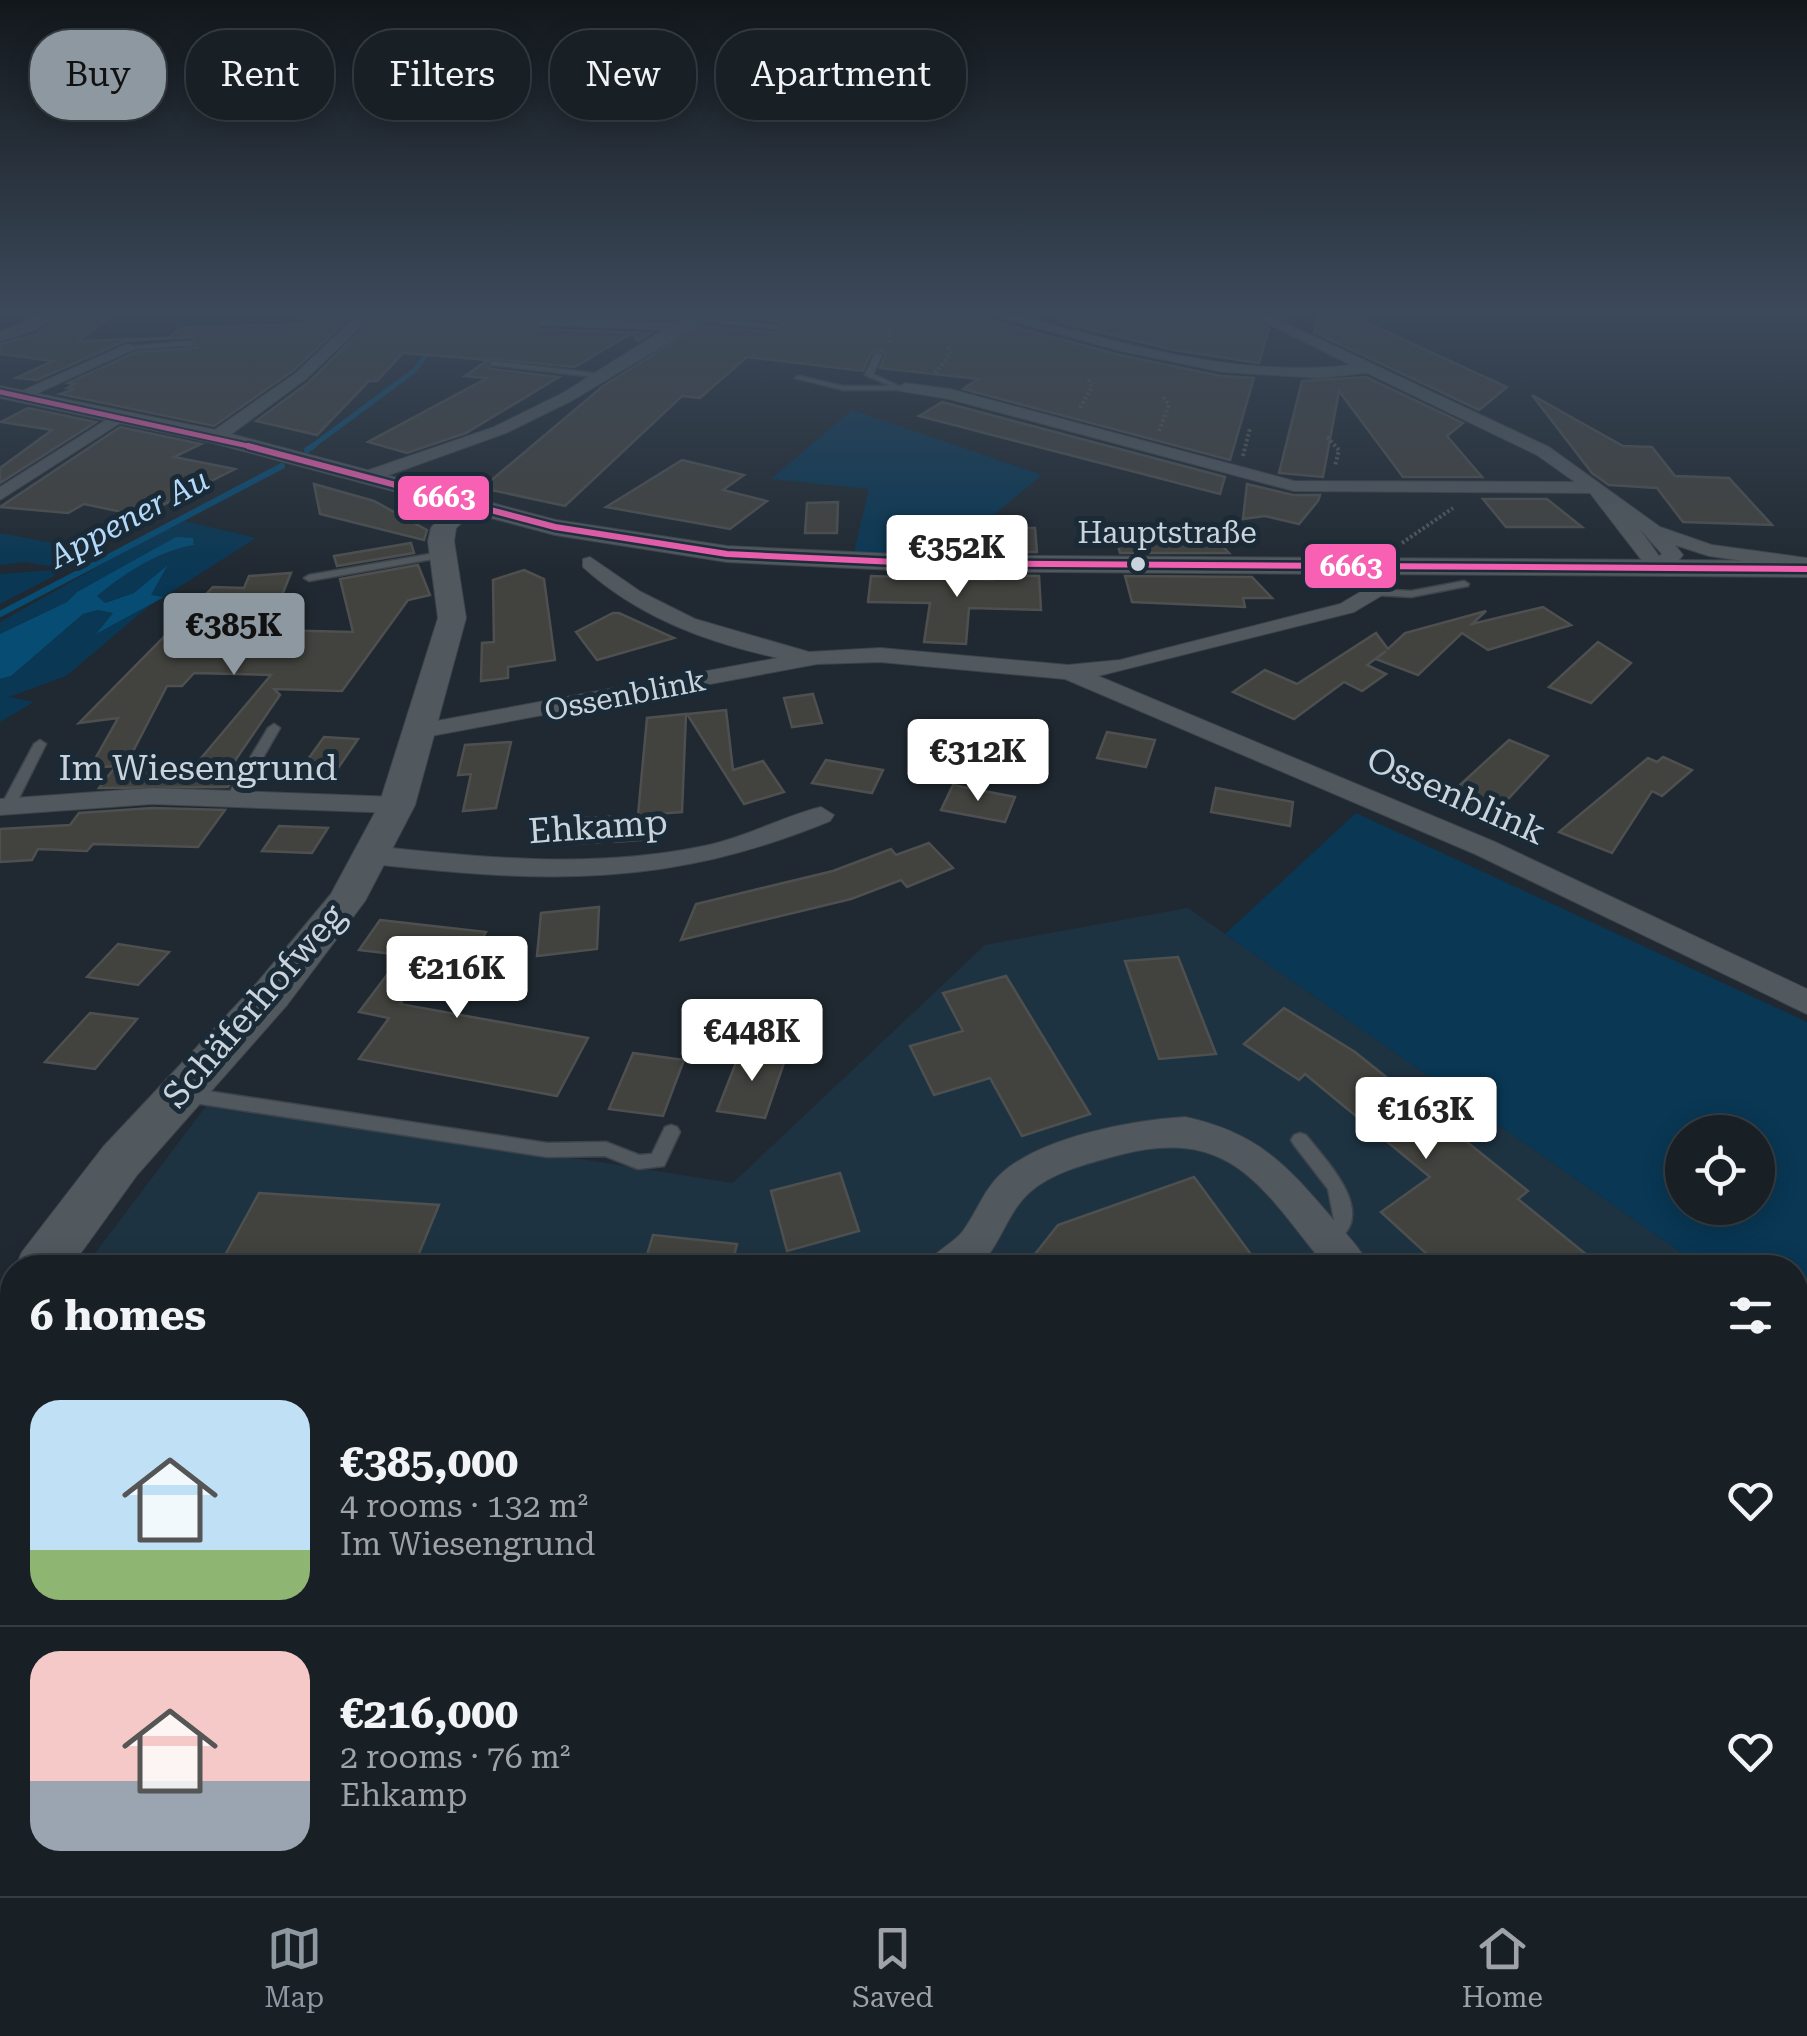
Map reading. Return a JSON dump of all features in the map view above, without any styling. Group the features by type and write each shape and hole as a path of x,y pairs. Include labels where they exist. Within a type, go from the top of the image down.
{"main road":[{"name":"Hauptstraße","path":"38,399 216,437 481,507 654,546 792,559 1807,566"},
{"path":"441,550 481,507"},
{"name":"Schäferhofweg","path":"50,1255 120,1161 304,956 373,856 396,806 420,731 455,599 441,550"}],"street":[{"path":"216,437 269,399"},
{"path":"368,476 500,430 558,399"},
{"path":"970,399 1294,486 1601,494"},
{"path":"1434,399 1543,451 1653,530 1709,550 1807,566"},
{"path":"0,495 123,416"},
{"path":"1601,494 1657,567 1672,555 1653,530"},
{"path":"590,564 636,596 701,629 752,646 818,658"},
{"name":"Ossenblink","path":"420,731 818,658 880,655 1068,672 1121,668 1347,608 1374,592"},
{"name":"Ossenblink","path":"1068,672 1485,848 1807,1002"},
{"name":"Im Wiesengrund","path":"5,806 152,796 396,806"},
{"name":"Ehkamp","path":"373,856 522,871 612,870 700,857 787,830 820,815"},
{"path":"964,1255 983,1238 1011,1186 1033,1170 1143,1130 1212,1133 1247,1150 1339,1255"}],"lane":[{"path":"308,578 441,550"},
{"name":"Ossenblink","path":"1374,592 1410,594 1464,584"},
{"path":"233,798 274,728"},
{"path":"5,806 40,744"},
{"path":"179,1094 547,1150 606,1150 638,1162 658,1161 671,1132"},
{"path":"1300,1140 1337,1186 1344,1223 1325,1239"}],"path":[{"path":"1076,415 1085,399"},
{"path":"1158,433 1169,406 1164,399"},
{"path":"1327,437 1339,450 1334,468"},
{"path":"1396,547 1459,504"}],"shaded area":[{"path":"852,410 1042,475 946,554 854,552 869,489 771,479"},
{"path":"181,520 256,538 149,606 66,676 9,697 34,702 0,722 0,679 11,676 83,614 98,610 113,613 98,631 162,596 150,596 167,568 134,593 104,603 97,596 142,564 194,545 193,539 77,592 67,602 0,634 0,622"},
{"path":"0,533 100,552 0,604 0,574 66,569 25,562 0,565"},
{"path":"176,537 193,538 194,545 143,564 97,596 105,603 134,593 168,565 151,595 164,597 96,634 113,613 98,610 83,614 11,676 0,679 0,634 67,602 77,592"},
{"path":"1356,813 1807,1022 1807,1255 1685,1255 1225,934"},
{"path":"1188,908 1685,1255 94,1255 210,1101 733,1183 985,945"}],"building":[{"path":"86,399 252,399 214,426"},
{"path":"285,399 351,399 317,435 256,421"},
{"path":"447,399 522,399 466,433 407,453 368,442"},
{"path":"587,399 678,399 565,506 482,488"},
{"path":"1002,399 1248,399 1230,460"},
{"path":"1297,399 1337,399 1323,477 1279,473"},
{"path":"1345,399 1413,399 1463,423 1447,436 1482,477 1403,477"},
{"path":"1457,399 1492,399 1479,410"},
{"path":"1535,399 1623,446 1652,447 1675,476 1729,478 1772,525 1683,522 1657,488 1609,485 1592,473"},
{"path":"942,402 1225,477 1220,494 919,416"},
{"path":"28,408 96,422 0,483 0,468 52,430 1,422"},
{"path":"120,427 201,444 174,457 235,469 141,516 84,504 68,513 0,507"},
{"path":"682,460 744,475 723,490 767,501 730,529 606,507"},
{"path":"314,484 374,501 427,530 424,540 320,514"},
{"path":"1247,484 1293,495 1320,495 1299,524 1265,516 1243,519"},
{"path":"1483,499 1547,499 1582,527 1506,527"},
{"path":"838,502 837,533 805,533 807,503"},
{"path":"1113,527 1205,528 1229,553 1120,553"},
{"path":"988,528 1035,528 1037,552 991,552"},
{"path":"411,543 414,553 337,566 334,556"},
{"path":"418,565 430,595 408,600 342,691 274,689 280,695 234,762 243,762 228,787 99,788 116,766 90,768 118,718 79,723 213,587 244,588 249,576 291,573 268,630 353,632 340,579","holes":["194,673 271,675 197,763 127,763 167,686 182,686"]},
{"path":"524,570 544,579 555,660 508,667 508,678 481,681 482,643 494,642 493,580"},
{"path":"994,575 1039,576 1041,610 969,608 966,644 924,642 930,603 868,602 871,576 994,580"},
{"path":"1125,576 1252,577 1272,598 1243,598 1245,607 1132,602"},
{"path":"1543,607 1571,625 1488,650 1462,633 1418,675 1376,659 1386,651 1367,665 1386,674 1362,691 1344,682 1294,719 1233,692 1265,670 1297,684 1376,633 1388,649 1405,633 1486,611 1472,624"},
{"path":"613,613 674,638 597,660 576,632"},
{"path":"1598,642 1631,663 1591,703 1549,687"},
{"path":"813,694 822,723 792,727 784,698"},
{"path":"726,710 733,770 763,761 784,792 744,804 687,714"},
{"path":"686,714 682,812 654,814 652,839 614,842 607,817 638,815 647,718"},
{"path":"1107,732 1155,740 1146,767 1097,758"},
{"path":"324,737 358,739 336,771 301,769"},
{"path":"1509,740 1548,756 1508,799 1488,816 1448,796"},
{"path":"511,742 496,808 463,811 471,774 458,775 465,745"},
{"path":"1663,757 1692,770 1662,796 1652,791 1612,853 1559,832 1648,758 1657,762"},
{"path":"826,760 883,770 872,793 812,783"},
{"path":"953,785 1015,797 1005,822 941,810"},
{"path":"1216,788 1293,802 1290,826 1211,812"},
{"path":"152,808 225,810 198,847 93,844 87,851 38,849 32,860 0,862 0,829 70,825 79,813"},
{"path":"604,817 602,842 574,844 579,818"},
{"path":"279,826 328,828 312,853 262,851"},
{"path":"929,843 953,868 907,887 901,880 851,899 681,940 696,904 833,871 891,849 896,855"},
{"path":"599,907 597,949 537,956 541,913"},
{"path":"380,920 486,932 468,963 433,959 400,1004 588,1038 557,1096 359,1059 389,1018 359,1012 402,955 359,950"},
{"path":"118,944 169,952 138,985 87,977"},
{"path":"1178,957 1216,1054 1159,1059 1125,961"},
{"path":"1006,976 1090,1114 1022,1136 990,1078 934,1095 910,1046 963,1031 943,993"},
{"path":"1284,1008 1355,1052 1528,1191 1518,1199 1587,1255 1428,1255 1381,1212 1430,1177 1305,1074 1299,1080 1244,1044"},
{"path":"90,1013 137,1019 95,1069 45,1062"},
{"path":"741,1050 786,1057 765,1118 717,1111"},
{"path":"633,1053 684,1060 663,1116 609,1109"},
{"path":"840,1173 859,1231 787,1251 771,1191"},
{"path":"1194,1177 1251,1255 1034,1255 1058,1225"},
{"path":"259,1193 439,1205 418,1255 225,1255"},
{"path":"653,1235 737,1244 734,1255 647,1255"}],"waterway":[{"name":"Appener Au","path":"310,448 375,399"},
{"name":"Appener Au","path":"0,614 282,466"}],"transit line":[{"name":"6663","path":"36,399 216,437 555,527 727,554 917,563 1807,569"}]}
